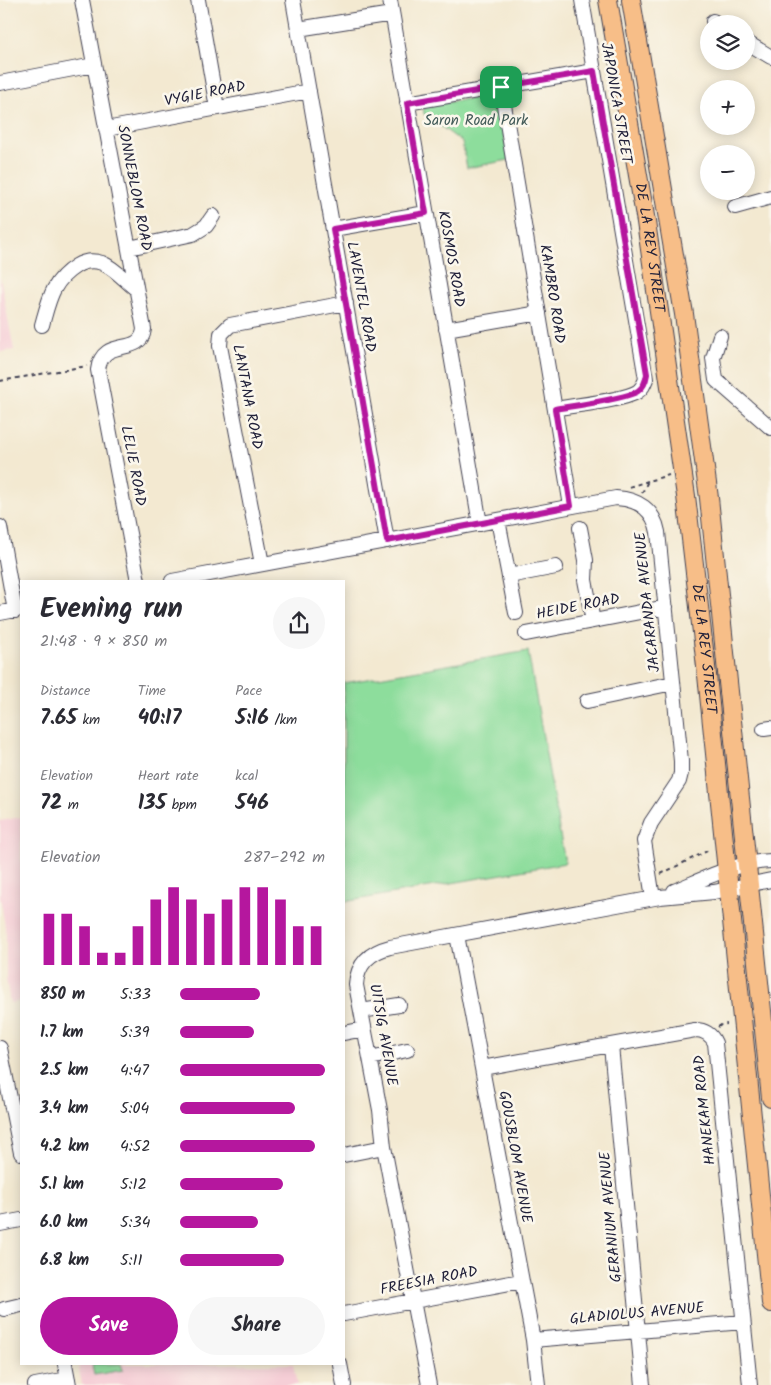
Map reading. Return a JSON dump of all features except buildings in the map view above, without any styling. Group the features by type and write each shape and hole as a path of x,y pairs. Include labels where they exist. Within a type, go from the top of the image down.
{"main road":[{"name":"DE LA REY STREET","path":"608,0 646,222 686,496 727,869 771,1303"},
{"name":"DE LA REY STREET","path":"631,0 683,304 709,498 771,1098"}],"street":[{"name":"SONNEBLOM ROAD","path":"82,0 143,325 142,336 133,345 114,348 103,356"},
{"path":"198,0 217,108"},
{"name":"LAVENTEL ROAD","path":"293,0 387,541"},
{"name":"JAPONICA STREET","path":"555,409 635,393 640,390 646,379 582,0"},
{"path":"298,29 391,7"},
{"name":"KOSMOS ROAD","path":"391,7 480,524"},
{"path":"755,47 771,57"},
{"path":"0,83 94,65"},
{"path":"407,103 594,71"},
{"name":"KAMBRO ROAD","path":"501,87 571,506"},
{"name":"VYGIE ROAD","path":"106,129 309,91"},
{"path":"736,207 771,197"},
{"path":"333,229 426,213"},
{"path":"129,248 193,234 206,226 213,216"},
{"path":"42,325 46,307 58,281 80,264 94,261 104,264 136,289"},
{"name":"LANTANA ROAD","path":"262,564 220,338 223,331 230,325 346,303"},
{"path":"446,329 539,313"},
{"path":"720,336 713,358 716,380 771,428"},
{"name":"LELIE ROAD","path":"103,356 99,365 99,375 138,580"},
{"name":"JACARANDA AVENUE","path":"183,580 227,576 262,564 616,498 624,498 638,503 648,510 655,520 658,532 681,773 676,787 651,823 644,841 656,897"},
{"path":"498,520 516,613"},
{"path":"0,527 18,610 0,613"},
{"path":"580,528 586,560 585,580 593,621"},
{"path":"509,576 556,567"},
{"name":"HEIDE ROAD","path":"526,634 666,608"},
{"path":"587,701 673,683"},
{"name":"UITSIG AVENUE","path":"656,897 727,869 746,864 771,861"},
{"name":"UITSIG AVENUE","path":"428,1385 361,1011 357,979 363,962 368,957 385,948 656,897 729,889 771,880"},
{"name":"GOUSBLOM AVENUE","path":"457,935 533,1340 538,1385"},
{"path":"361,1011 399,1006"},
{"path":"345,1033 364,1029"},
{"name":"HANEKAM ROAD","path":"482,1068 695,1030 704,1031 713,1038 715,1042 750,1385"},
{"name":"GERANIUM AVENUE","path":"611,1046 643,1385"},
{"path":"0,1048 16,1097 20,1142"},
{"path":"370,1058 407,1050"},
{"path":"345,1155 384,1147"},
{"path":"2,1220 20,1220"},
{"name":"FREESIA ROAD","path":"345,1314 521,1281"},
{"path":"4,1309 20,1305"},
{"name":"GLADIOLUS AVENUE","path":"533,1340 743,1322"},
{"path":"35,1385 68,1382 65,1365"},
{"path":"340,1365 344,1385"}],"path":[{"path":"0,381 91,365"},
{"path":"624,488 672,474"},
{"path":"641,495 648,481"},
{"path":"657,876 711,849"},
{"path":"716,1029 721,1025 729,1024"}],"shaded area":[{"path":"0,277 14,350 0,352"},
{"path":"20,817 20,1001 10,1003 6,978 6,933 0,896 0,821"},
{"path":"78,1365 293,1365 297,1385 82,1385"}],"green space":[{"name":"Saron Road Park","path":"494,95 509,160 467,168 462,142 424,114 423,106"},
{"path":"528,651 565,863 345,902 345,683"},
{"path":"92,1365 121,1365 123,1370 94,1375"}],"route":[{"path":"594,71 647,374 646,379 644,385 635,393 555,409 571,506 387,541 333,229 426,213 407,103 501,87 594,71"}]}
